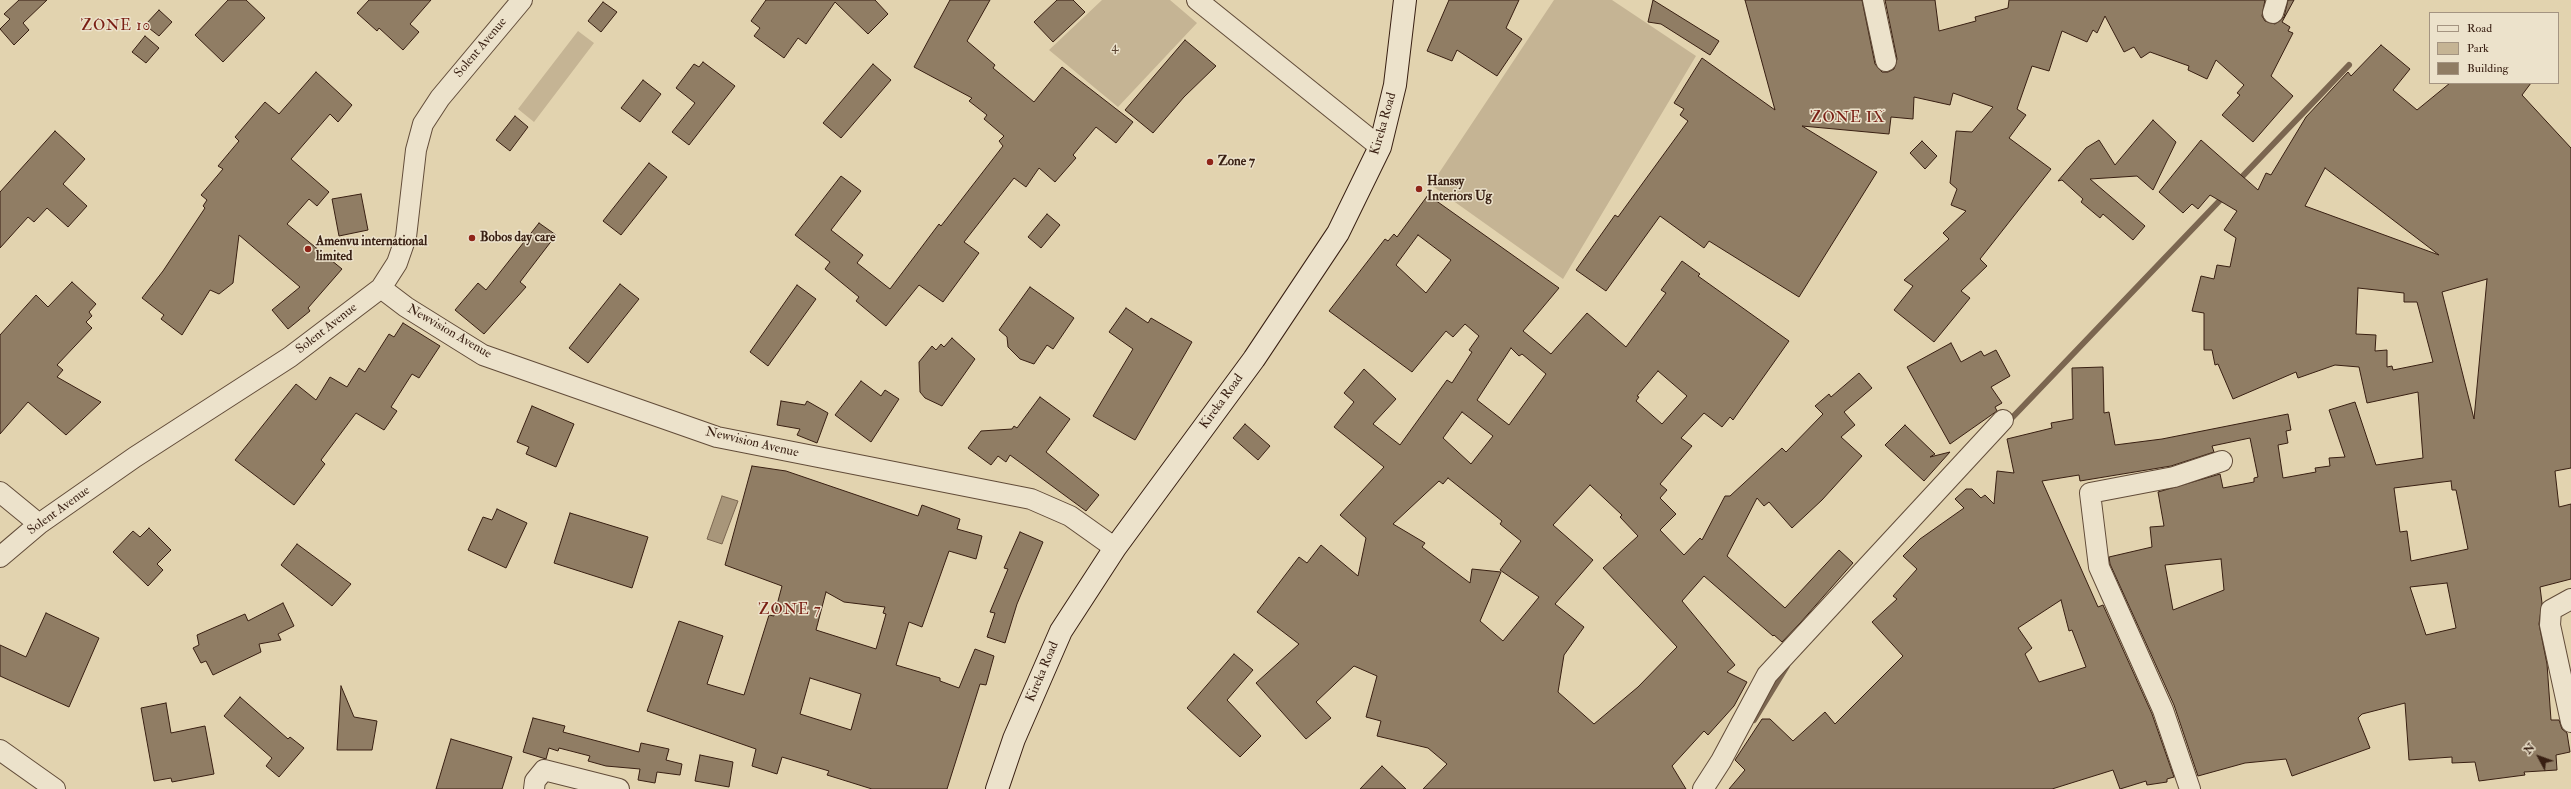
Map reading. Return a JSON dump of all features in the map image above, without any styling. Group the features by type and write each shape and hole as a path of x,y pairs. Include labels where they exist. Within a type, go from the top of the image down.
{"main road":[{"name":"Kireka Road","path":"997,789 1014,740 1061,631 1115,548 1291,305 1338,233 1380,147 1395,85 1405,0"}],"street":[{"name":"Solent Avenue","path":"0,557 40,524 135,457 290,358 381,288 397,263 406,237 416,150 423,124 440,98 522,0"},
{"path":"1197,0 1380,147"},
{"path":"1873,0 1886,61"},
{"name":"Newvision Avenue","path":"381,288 406,307 491,358 717,437 1030,499 1070,516 1115,548"},
{"path":"1703,789 1721,761 1767,675 2002,420"},
{"path":"2190,789 2163,710 2099,567 2090,493 2174,476 2222,461"},
{"path":"0,492 40,524"},
{"path":"2571,599 2551,610 2550,625 2571,722"},
{"path":"0,750 55,789"},
{"path":"534,789 535,781 544,770 619,789"}],"green space":[{"name":"4","path":"1102,0 1170,0 1197,23 1118,107 1049,50"},
{"path":"1554,0 1612,0 1696,56 1563,279 1431,185"},
{"path":"578,31 594,43 534,122 518,109"}],"shaded area":[{"path":"722,496 738,501 722,544 707,539"}],"building":[{"path":"19,0 47,0 23,23 29,30 14,45 0,29 10,19 4,14"},
{"path":"228,0 246,0 265,18 223,62 195,35"},
{"path":"369,0 431,0 410,24 419,32 403,50 379,28 377,31 357,13"},
{"path":"766,0 875,0 888,14 868,34 835,2 806,44 798,38 784,58 754,36 760,28 751,21"},
{"path":"950,0 990,0 967,41 995,65 993,68 1034,102 1062,67 1133,122 1116,143 1096,127 1073,155 1076,158 1055,182 1039,168 1026,187 1014,178 964,242 979,253 943,302 919,285 886,326 856,301 859,297 825,269 830,262 795,235 841,176 861,191 831,230 863,255 857,263 890,289 939,224 941,226 1003,146 999,141 1004,136 984,119 987,115 969,101 972,98 914,67"},
{"path":"1057,0 1073,0 1085,12 1053,42 1034,22"},
{"path":"1449,0 1519,0 1506,28 1522,39 1497,76 1457,50 1452,61 1427,51"},
{"path":"1653,0 1719,41 1710,55 1661,24 1648,22"},
{"path":"1745,0 1862,0 1875,64 1882,72 1888,72 1894,69 1897,59 1885,0 1935,0 1939,31 1976,21 1975,17 2008,8 2009,0 2265,0 2262,16 2265,21 2275,24 2284,17 2288,0 2294,0 2282,22 2290,27 2288,31 2293,33 2271,76 2293,96 2253,142 2222,115 2240,95 2237,93 2244,85 2216,60 2207,79 2188,70 2189,66 2150,52 2141,58 2134,47 2124,52 2105,16 2097,33 2093,30 2087,42 2062,31 2049,71 2032,66 2017,109 2026,115 2009,138 2051,169 1980,259 1987,266 1961,291 1970,298 1934,342 1894,310 1913,286 1904,280 1949,239 1943,233 1966,211 1951,205 1957,189 1950,183 1956,131 1972,132 1993,107 1953,93 1950,105 1914,97 1913,119 1891,117 1889,134 1802,126 1877,172 1799,297 1709,241 1704,248 1660,216 1606,291 1576,270 1615,215 1618,217 1688,121 1680,115 1684,109 1674,103 1702,58 1775,110"},
{"path":"603,2 617,12 601,32 588,21"},
{"path":"159,10 172,22 159,36 145,25"},
{"path":"145,36 159,48 146,63 132,52"},
{"path":"1185,40 1216,66 1184,97 1153,133 1125,110"},
{"path":"2381,45 2410,69 2393,90 2417,110 2449,84 2530,84 2522,95 2571,148 2571,468 2555,471 2559,507 2571,504 2571,579 2540,587 2542,603 2539,624 2547,664 2551,720 2559,720 2562,729 2567,733 2570,752 2556,755 2557,770 2524,772 2525,775 2479,781 2475,762 2452,763 2452,757 2409,760 2405,703 2362,714 2358,718 2370,748 2292,776 2286,759 2245,763 2198,776 2174,705 2110,564 2109,557 2152,547 2150,527 2164,526 2158,492 2220,474 2223,488 2254,482 2254,478 2258,477 2250,438 2212,446 2214,452 2171,466 2080,481 2079,475 2042,481 2098,607 2103,605 2152,714 2174,777 2167,779 2167,782 2147,785 2146,781 2120,789 2113,770 2052,789 1729,789 1745,770 1735,760 1762,719 1770,719 1793,741 1825,712 1835,724 1903,656 1872,622 1897,599 1893,596 1917,569 1903,556 1920,539 1964,508 1955,499 1966,489 1972,489 1981,498 1985,495 1994,504 1997,471 2014,473 2007,439 2052,428 2051,423 2073,419 2072,368 2103,367 2104,413 2109,412 2115,445 2162,439 2288,414 2291,430 2286,431 2288,443 2278,445 2283,478 2316,472 2315,468 2330,466 2329,458 2345,457 2329,410 2355,402 2376,465 2423,458 2418,392 2367,403 2359,367 2335,365 2298,378 2296,372 2233,399 2218,364 2215,365 2212,350 2204,350 2204,313 2192,311 2201,276 2214,279 2217,265 2230,267 2236,238 2224,230 2237,211 2210,195 2198,209 2192,204 2183,213 2159,192 2201,140 2258,190 2266,173 2271,175 2306,117 2348,72 2351,76","holes":["2325,168 2439,255 2305,206","2487,279 2474,419 2442,292","2358,288 2404,293 2404,302 2417,302 2433,362 2393,370 2392,366 2387,367 2387,350 2375,351 2376,335 2356,334","2451,481 2452,490 2456,490 2468,549 2411,561 2407,531 2400,532 2394,488","2221,559 2224,590 2173,610 2165,565","2447,583 2456,628 2426,635 2410,587","2061,600 2069,631 2072,630 2086,667 2039,682 2025,654 2032,648 2018,628"]},
{"path":"703,62 735,86 689,145 672,132 695,103 676,88 694,64 699,67"},
{"path":"873,64 891,80 841,138 823,123"},
{"path":"316,72 352,105 338,122 330,114 291,159 329,192 317,206 309,199 287,224 342,269 308,308 310,311 288,329 272,310 300,287 239,235 233,283 219,294 210,290 182,335 161,319 164,315 142,298 163,271 205,208 203,206 207,200 201,195 223,169 218,166 239,141 235,137 265,102 279,114"},
{"path":"643,80 661,94 640,122 621,108"},
{"path":"515,116 528,127 510,151 496,140"},
{"path":"2153,120 2176,142 2153,190 2137,176 2090,179 2145,226 2133,240 2103,214 2100,218 2081,202 2083,199 2062,180 2058,181 2086,148 2099,140 2115,165"},
{"path":"55,131 85,159 63,184 87,206 68,227 47,208 34,222 28,217 0,248 0,192"},
{"path":"1922,141 1937,156 1925,169 1910,153"},
{"path":"649,163 667,177 621,235 603,221"},
{"path":"361,194 368,230 339,236 332,199"},
{"path":"1428,195 1559,288 1523,331 1551,354 1587,313 1626,347 1666,293 1661,290 1682,261 1700,274 1698,276 1789,341 1733,420 1730,417 1722,427 1704,413 1681,438 1692,446 1660,484 1667,490 1660,498 1676,514 1660,530 1684,555 1700,538 1702,540 1725,496 1730,496 1782,448 1786,452 1823,414 1815,406 1829,394 1831,397 1859,373 1872,388 1844,412 1855,425 1841,437 1862,456 1822,500 1792,528 1769,502 1764,506 1757,498 1727,556 1785,608 1839,550 1853,563 1801,622 1782,642 1774,635 1773,636 1704,576 1682,601 1735,665 1727,672 1747,682 1734,706 1708,735 1704,731 1672,766 1686,789 1423,789 1447,764 1428,748 1377,736 1381,721 1366,717 1377,676 1354,666 1316,702 1331,718 1306,739 1256,683 1299,644 1257,612 1299,557 1307,563 1321,545 1358,576 1366,538 1340,515 1384,467 1334,427 1354,402 1344,393 1364,369 1396,399 1373,424 1400,445 1447,380 1452,383 1472,352 1469,350 1479,336 1465,324 1453,337 1446,331 1412,372 1329,311 1385,239 1388,241 1394,234 1397,237","holes":["1418,235 1451,260 1426,293 1396,265","1511,348 1519,356 1522,354 1546,374 1509,425 1477,400","1658,371 1687,396 1662,424 1636,401 1639,397 1637,396","1462,412 1493,436 1471,464 1443,438","1448,478 1502,521 1500,524 1521,541 1500,570 1539,597 1503,641 1480,621 1501,572 1472,569 1470,583 1422,547 1425,543 1393,524 1439,481 1443,484","1590,485 1622,515 1620,517 1638,536 1603,568 1677,647 1638,687 1594,724 1558,692 1564,655 1584,627 1555,604 1593,560 1553,525"]},
{"path":"1047,214 1060,225 1041,248 1028,237"},
{"path":"539,223 556,235 520,282 526,287 484,334 455,310 478,283 486,290"},
{"path":"72,282 96,304 89,312 92,316 86,322 92,328 57,365 63,370 57,377 101,402 66,435 28,402 0,434 0,335 36,295 48,307"},
{"path":"620,284 639,299 588,363 569,348"},
{"path":"797,285 816,299 768,366 750,352"},
{"path":"1030,287 1074,318 1053,349 1047,345 1034,364 1020,359 1008,347 1007,337 999,330"},
{"path":"1126,308 1148,323 1151,318 1192,342 1135,440 1093,416 1133,349 1109,332"},
{"path":"403,323 440,346 419,378 412,374 391,407 397,411 384,430 356,413 321,460 325,464 294,505 235,460 296,384 316,400 330,377 347,387 359,368 365,372 389,334 394,337"},
{"path":"952,338 975,359 942,406 925,398 920,392 919,362 932,346 936,350 941,344 944,347"},
{"path":"1951,343 1961,362 1981,351 1984,356 1996,350 2010,376 1991,387 2002,403 1995,407 1997,411 1950,444 1907,367"},
{"path":"861,381 881,396 885,390 899,399 871,442 835,415"},
{"path":"1040,397 1070,419 1046,452 1099,495 1086,511 1010,455 1006,462 998,456 991,465 968,448 981,431 1012,429 1014,426 1017,428"},
{"path":"781,401 805,405 807,401 828,413 817,443 797,435 800,429 777,425"},
{"path":"532,406 574,424 556,467 526,454 529,447 517,442"},
{"path":"1245,424 1270,446 1258,460 1233,438"},
{"path":"1905,425 1935,454 1930,457 1950,452 1924,481 1885,445"},
{"path":"752,466 786,471 918,516 922,505 960,519 957,529 982,536 976,559 949,551 922,627 909,622 896,665 940,678 940,681 959,688 975,649 994,656 986,685 980,684 947,789 872,789 827,775 829,771 782,757 777,774 752,766 756,749 647,711 679,621 723,636 707,684 744,695 769,615 774,616 782,586 725,565","holes":["826,592 844,602 885,607 883,613 886,614 876,649 816,630","810,678 861,694 851,730 800,714"]},
{"path":"497,509 527,523 506,568 468,550 483,517 492,520"},
{"path":"570,513 648,537 632,588 554,563"},
{"path":"149,528 171,550 157,564 163,570 148,586 113,552 133,531 140,537"},
{"path":"1020,532 1043,542 1017,604 1005,643 987,637 995,613 990,612 1008,569 1004,568"},
{"path":"297,544 351,584 332,606 281,565"},
{"path":"283,603 294,626 278,634 281,640 259,644 261,652 213,675 206,661 201,663 193,648 199,645 197,635 245,614 248,621"},
{"path":"46,613 99,638 69,707 0,676 0,645 26,657"},
{"path":"1234,654 1253,670 1227,700 1261,736 1240,757 1187,708"},
{"path":"341,686 354,717 377,721 372,750 337,750"},
{"path":"240,697 288,739 290,737 304,748 279,777 266,766 272,758 224,716"},
{"path":"166,703 171,733 205,726 214,774 172,782 171,778 154,781 141,708"},
{"path":"533,718 565,726 563,732 639,752 641,743 669,749 666,760 682,764 680,775 657,772 655,783 638,780 640,769 606,766 588,761 590,756 559,748 558,751 549,748 546,759 523,752"},
{"path":"451,739 512,757 502,789 436,789"},
{"path":"700,755 733,762 729,787 695,781"},
{"path":"1382,766 1406,789 1360,789"}],"waterway":[{"path":"2237,182 2349,65"},
{"path":"2008,422 2225,195"},
{"path":"1754,720 1787,666"}],"place":[{"name":"Zone 7","path":"1210,162"},
{"name":"Hanssy Interiors Ug","path":"1419,189"},
{"name":"Bobos day care","path":"472,238"},
{"name":"Amenvu international limited","path":"308,249"}],"district":[{"name":"ZONE 10","path":"116,27"},
{"name":"ZONE IX","path":"1848,119"},
{"name":"ZONE 7","path":"790,611"}]}
